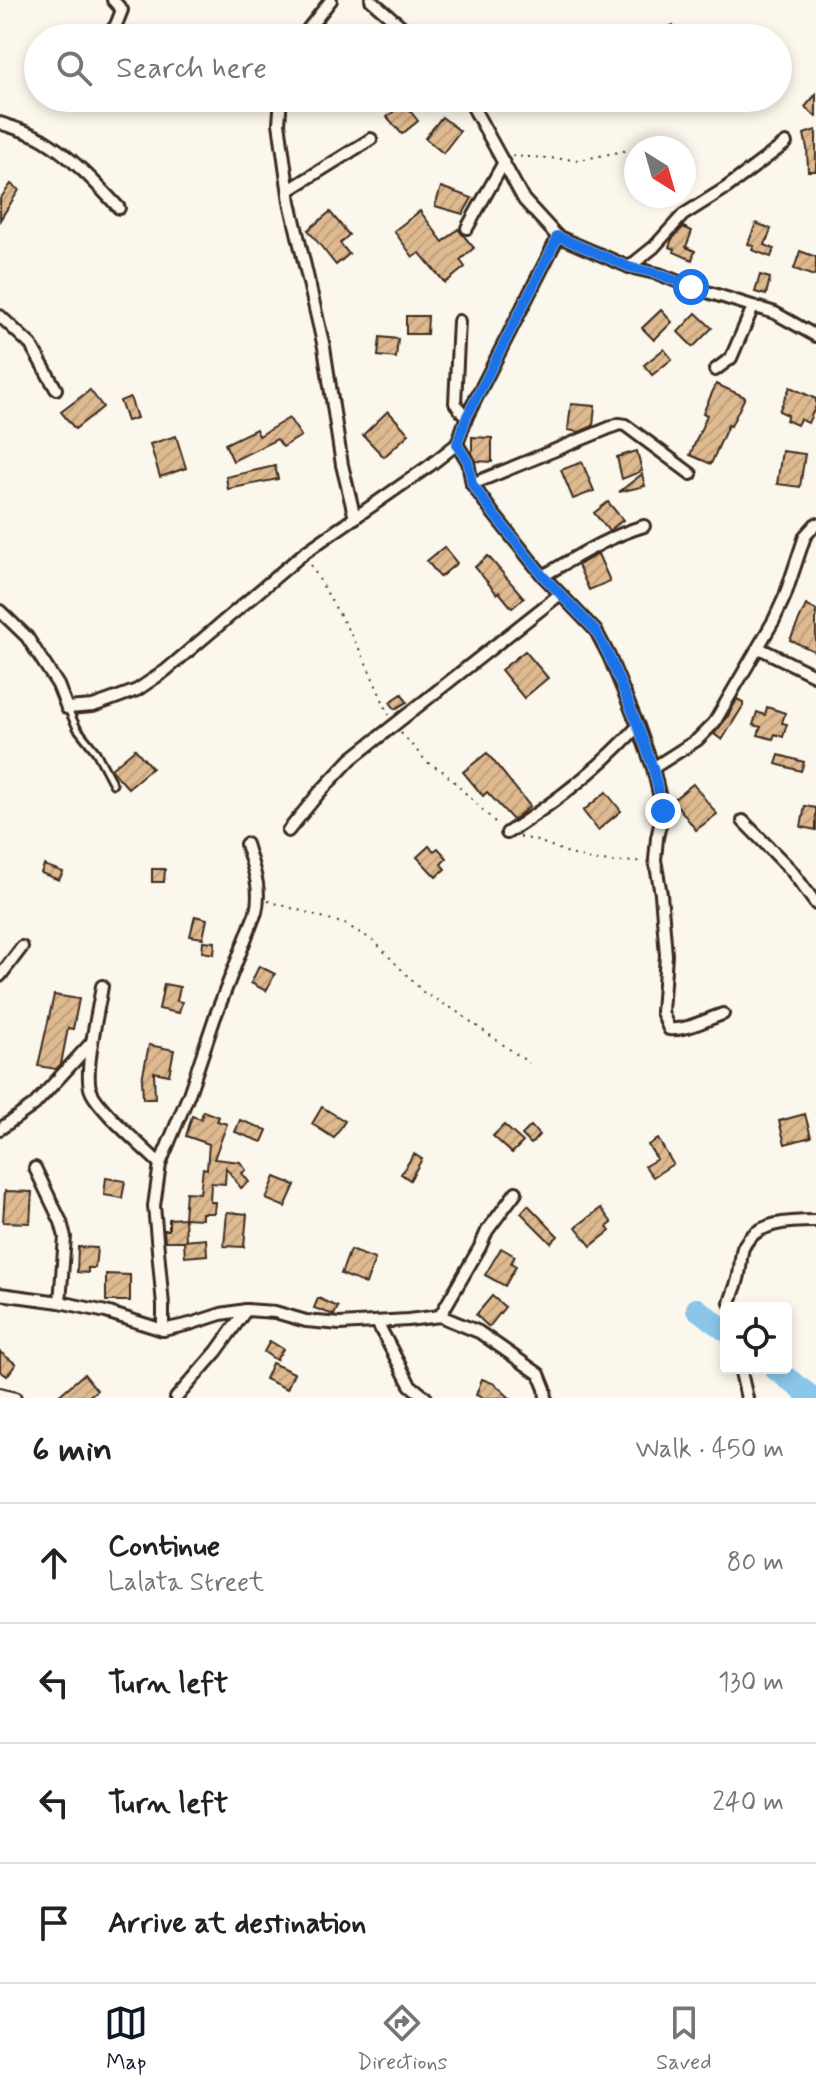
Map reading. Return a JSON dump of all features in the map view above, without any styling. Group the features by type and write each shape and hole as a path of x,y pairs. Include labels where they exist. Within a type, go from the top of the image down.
{"street":[{"path":"113,0 122,10 116,24"},
{"path":"312,24 331,0"},
{"path":"371,0 399,24"},
{"path":"280,112 289,190 324,347 342,465 355,518"},
{"path":"475,112 524,200 557,236 629,267 775,313 816,336"},
{"path":"0,123 56,148 119,208"},
{"path":"289,190 371,139"},
{"path":"629,267 654,247 683,215 726,188 786,143"},
{"path":"467,228 501,160"},
{"path":"0,611 27,637 58,685 67,708 93,706 137,690 165,671 304,553 457,444 467,416 557,236"},
{"path":"715,370 731,358 753,307"},
{"path":"0,316 31,345 56,389"},
{"path":"459,321 455,403 467,416"},
{"path":"472,484 619,424 625,425 691,474"},
{"path":"457,444 468,462 472,484 492,512 559,595 596,631 638,726 653,768 664,815 655,860 666,955 662,1012 669,1029 681,1031 723,1014"},
{"path":"653,768 704,735 714,723 759,648 785,596 805,536 816,524"},
{"path":"543,576 603,541 644,526"},
{"path":"288,831 351,759 559,595"},
{"path":"759,648 816,676"},
{"path":"507,833 580,782 638,726"},
{"path":"743,821 791,870 816,904"},
{"path":"163,1330 154,1206 160,1164 256,912 258,884 246,844"},
{"path":"0,976 22,947"},
{"path":"102,986 88,1080 90,1089 112,1117 160,1164"},
{"path":"0,1129 34,1105 93,1041"},
{"path":"35,1168 65,1237 60,1302"},
{"path":"440,1316 487,1231 516,1192"},
{"path":"730,1302 742,1251 748,1240 771,1225 816,1221"},
{"path":"0,1294 106,1312 163,1330 246,1310 340,1324 440,1316 479,1332 539,1374 546,1398"},
{"path":"176,1398 217,1351 246,1310"},
{"path":"377,1322 410,1385 426,1398"},
{"path":"741,1374 747,1398"},
{"path":"0,1394 15,1398"}],"lane":[{"path":"67,708 113,784"}],"path":[{"path":"501,160 580,160 624,151"},
{"path":"304,553 362,654 393,725"},
{"path":"259,899 345,924 374,941 424,993 453,1009 529,1063"}],"building":[{"path":"816,94 816,117 805,107"},
{"path":"393,112 411,112 418,121 402,134 387,117"},
{"path":"442,117 460,131 443,153 425,138"},
{"path":"816,130 816,171 808,171 804,134"},
{"path":"11,184 19,190 0,220 0,199"},
{"path":"441,187 472,198 463,214 435,206"},
{"path":"420,211 443,242 458,229 474,248 460,260 465,267 445,283 420,253 413,257 394,231"},
{"path":"330,212 349,235 340,243 349,254 336,265 308,230"},
{"path":"756,223 771,229 765,245 774,249 771,257 752,250 754,246 748,244"},
{"path":"683,227 692,231 686,247 695,251 692,260 669,247"},
{"path":"800,251 816,257 814,276 794,269"},
{"path":"760,275 770,278 766,295 755,292"},
{"path":"661,310 672,322 654,340 642,328"},
{"path":"696,313 712,328 693,347 678,332"},
{"path":"406,316 428,316 427,334 406,334"},
{"path":"380,337 398,339 396,358 378,356"},
{"path":"664,349 672,359 652,375 644,365"},
{"path":"716,384 745,397 731,426 728,425 711,464 690,455"},
{"path":"790,387 816,399 808,423 800,419 797,425 786,420 788,415 779,411"},
{"path":"90,390 103,407 75,429 61,412"},
{"path":"130,397 137,418 127,421 120,401"},
{"path":"571,404 595,406 593,426 579,432 568,430"},
{"path":"388,411 409,434 384,457 363,435"},
{"path":"289,418 301,436 283,447 277,439 233,461 225,444 256,429 259,436"},
{"path":"176,436 186,468 160,477 150,444"},
{"path":"472,437 492,438 492,462 476,461 472,453"},
{"path":"637,451 642,471 622,479 617,457"},
{"path":"782,451 805,454 800,487 777,484"},
{"path":"582,462 594,491 573,499 561,470"},
{"path":"275,466 278,479 228,489 226,477"},
{"path":"642,474 645,486 619,492"},
{"path":"608,502 623,520 609,531 594,513"},
{"path":"444,547 457,563 440,577 427,561"},
{"path":"598,554 610,581 589,590 578,565"},
{"path":"488,556 524,598 512,608 475,567"},
{"path":"806,605 816,610 816,652 790,640"},
{"path":"525,651 548,678 524,698 501,670"},
{"path":"402,694 407,702 395,709 390,702"},
{"path":"737,699 743,702 743,706 722,740 714,734"},
{"path":"767,707 785,713 782,723 787,724 783,737 775,734 773,739 758,735 761,727 753,725 757,712 765,715"},
{"path":"135,749 152,768 128,788 111,769"},
{"path":"487,753 530,806 513,820 487,792 483,796 463,772"},
{"path":"779,755 804,762 801,771 776,764"},
{"path":"693,784 717,814 696,830 673,800"},
{"path":"606,792 621,811 598,830 583,811"},
{"path":"805,806 816,808 816,830 801,827"},
{"path":"429,846 434,851 438,848 447,858 441,864 445,869 436,877 417,857"},
{"path":"44,865 63,872 59,880 41,873"},
{"path":"152,869 165,869 164,882 152,882"},
{"path":"195,916 207,919 203,938 190,936"},
{"path":"203,941 215,942 214,954 202,952"},
{"path":"259,966 275,974 266,991 251,983"},
{"path":"164,984 180,987 177,1001 182,1002 179,1013 159,1009"},
{"path":"54,995 79,999 73,1029 68,1028 61,1064 56,1069 38,1066"},
{"path":"149,1045 174,1050 169,1075 154,1072 155,1099 143,1099 142,1079"},
{"path":"322,1107 345,1121 334,1138 312,1124"},
{"path":"203,1111 227,1124 214,1159 240,1162 246,1170 242,1173 249,1182 241,1188 226,1168 225,1184 211,1183 210,1202 215,1202 214,1213 202,1213 202,1219 184,1218 186,1192 200,1193 203,1168 207,1169 209,1144 186,1136 192,1116 201,1119"},
{"path":"805,1114 811,1137 785,1144 779,1121"},
{"path":"240,1120 267,1130 262,1142 235,1132"},
{"path":"504,1125 523,1142 512,1153 493,1136"},
{"path":"531,1126 539,1135 531,1144 522,1135"},
{"path":"658,1139 673,1164 653,1177 645,1166 657,1159 648,1145"},
{"path":"414,1154 422,1159 410,1180 401,1174"},
{"path":"275,1177 295,1185 285,1207 266,1199"},
{"path":"106,1178 125,1181 122,1198 104,1195"},
{"path":"5,1191 32,1192 30,1223 3,1222"},
{"path":"528,1205 558,1236 551,1243 521,1213"},
{"path":"601,1208 612,1223 607,1227 610,1231 591,1246 576,1227"},
{"path":"227,1212 247,1214 244,1247 224,1246"},
{"path":"185,1218 186,1241 165,1241 164,1230 169,1230 169,1219"},
{"path":"206,1239 207,1255 185,1257 184,1241"},
{"path":"78,1247 97,1248 95,1268 88,1268 88,1273 77,1272"},
{"path":"501,1248 515,1256 511,1263 516,1266 505,1286 485,1275"},
{"path":"350,1250 375,1259 366,1284 341,1274"},
{"path":"106,1274 130,1275 130,1301 106,1301"},
{"path":"492,1296 505,1307 489,1327 476,1315"},
{"path":"318,1298 338,1307 334,1315 314,1308"},
{"path":"270,1341 283,1349 276,1360 264,1352"},
{"path":"0,1352 16,1364 7,1376 0,1371"},
{"path":"272,1363 294,1373 287,1389 265,1379"},
{"path":"84,1374 97,1390 87,1398 56,1398"},
{"path":"482,1379 495,1384 510,1398 476,1395"}],"waterway":[{"path":"697,1309 720,1326"},
{"path":"782,1374 813,1398"}],"route":[{"path":"663,811 653,768 638,726 596,631 559,595 492,512 472,484 468,462 457,444 467,416 557,236 629,267 659,274 691,287"}]}
